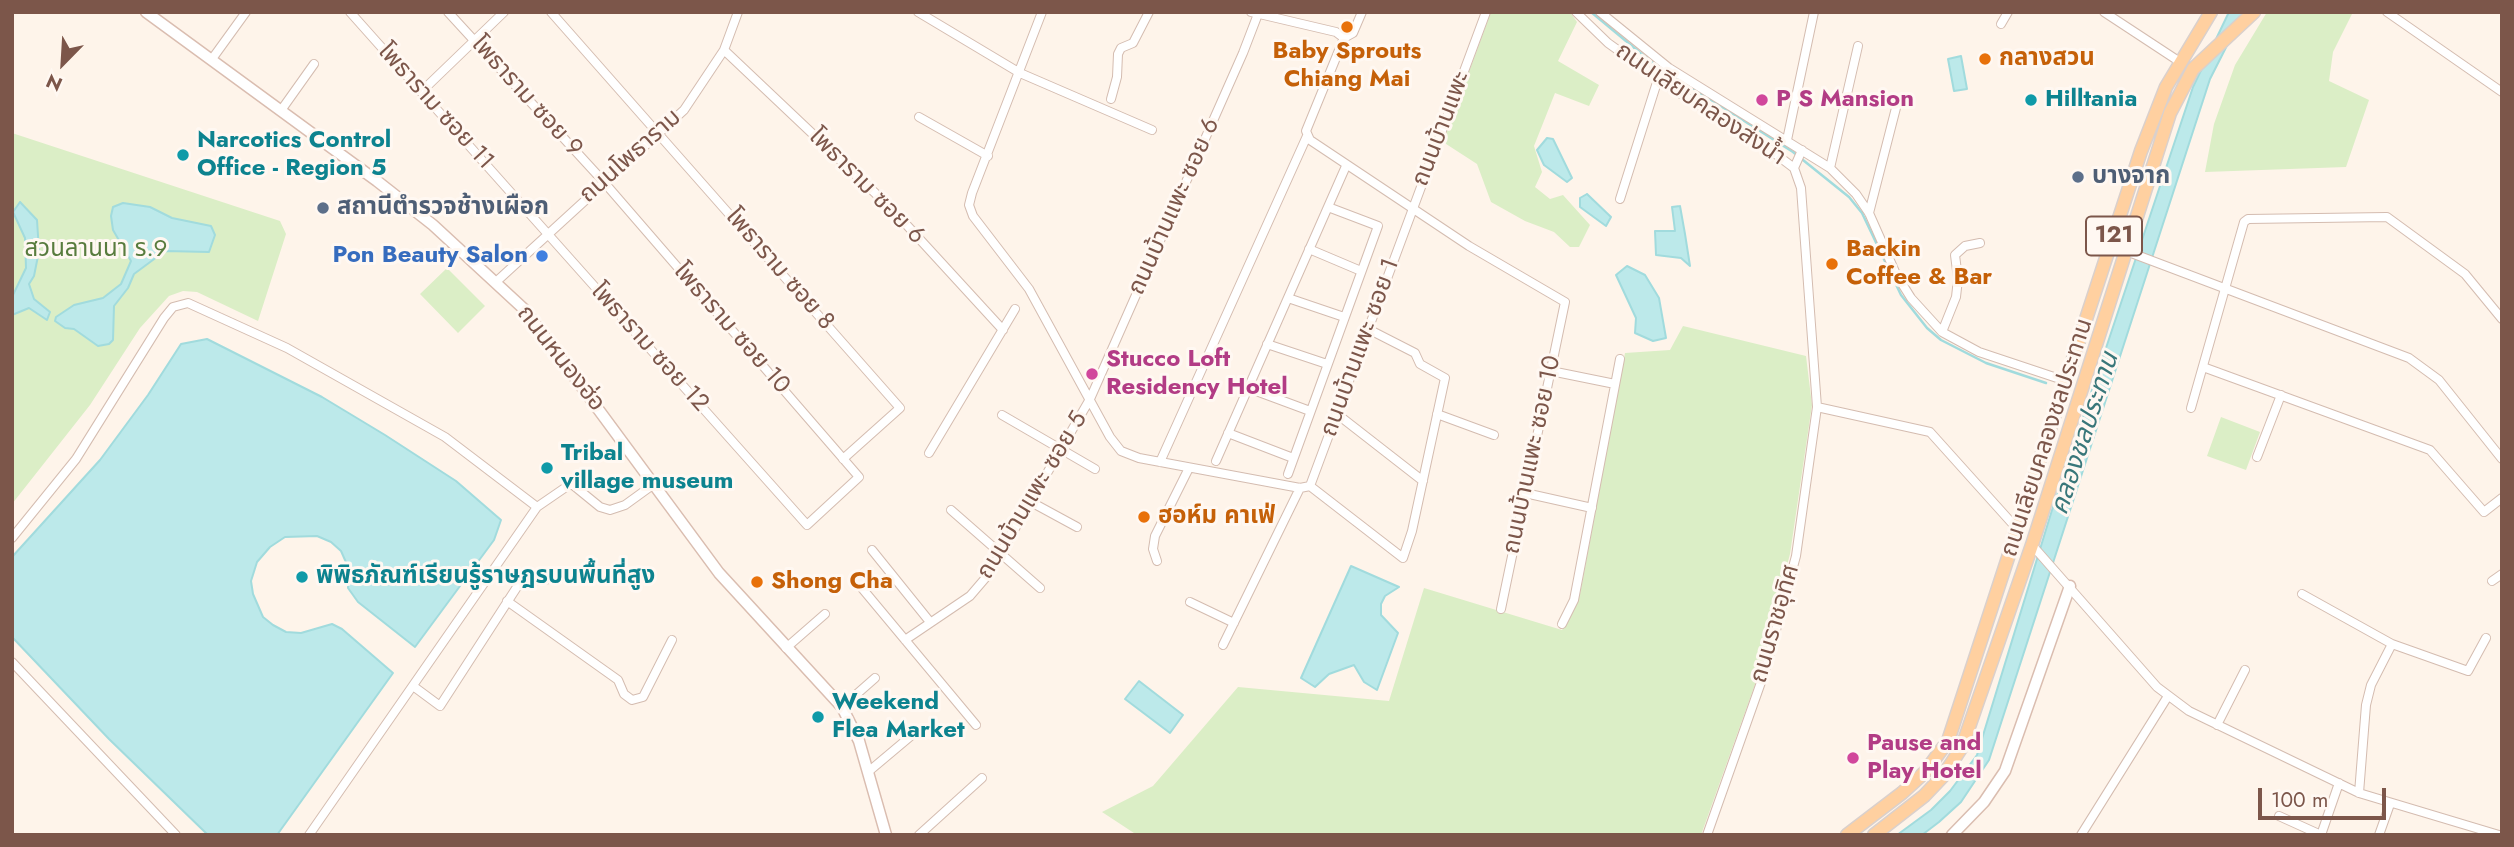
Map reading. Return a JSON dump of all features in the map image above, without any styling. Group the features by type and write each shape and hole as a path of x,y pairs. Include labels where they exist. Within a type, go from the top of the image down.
{"main road":[{"name":"ถนนเลียบคลองชลประทาน","path":"1847,835 1902,793 1924,772 1948,741 2009,563 2145,141 2166,87 2211,12"},
{"name":"ถนนหนองฮ่อ","path":"154,15 423,217 497,281 551,342 711,563 842,707 859,741 886,835"},
{"name":"ถนนเลียบคลองชลประทาน","path":"1874,835 1924,796 1958,753 1970,727 2053,481 2170,113 2193,69 2250,17"},
{"path":"2023,517 2027,524 2038,493 2053,481"},
{"path":"2009,563 2016,547 2022,544 2026,551 2023,569"},
{"path":"1952,835 1984,802 2005,771 2067,583"}],"street":[{"path":"212,59 246,12"},
{"name":"โพธาราม ซอย 11","path":"350,12 547,234"},
{"name":"โพธาราม ซอย 9","path":"448,12 603,181"},
{"path":"421,92 504,12"},
{"name":"โพธาราม ซอย 8","path":"551,12 900,408 843,459"},
{"name":"ถนนโพธาราม","path":"497,281 691,102 724,50 738,12"},
{"path":"918,12 1020,72 1152,130"},
{"path":"1042,12 969,205 973,216 1029,289 1121,451 1189,468 1300,488 1310,486 1403,558 1445,377 1420,363 1415,353 1368,329"},
{"path":"1111,99 1117,78 1118,54 1121,48 1133,43 1149,12"},
{"path":"1160,462 1307,136 1306,131 1344,38 1353,33 1362,12"},
{"name":"ถนนบ้านแพะ","path":"1307,136 1412,210 1486,12"},
{"name":"ถนนเลียบคลองส่งน้ำ","path":"1576,12 1608,43 1658,79 1765,146 1794,168"},
{"name":"ถนนเลียบคลองส่งน้ำ","path":"1600,12 1669,68 1830,168 1856,194 1869,213 1896,274 1911,298 1942,332 1979,352 2066,381"},
{"path":"1787,140 1814,12"},
{"path":"2001,24 2008,12"},
{"path":"2104,12 2180,62"},
{"path":"2387,12 2502,92"},
{"path":"1254,13 1336,32 1344,38"},
{"name":"ถนนบ้านแพะ ซอย 6","path":"1090,399 1243,53 1254,13"},
{"path":"1830,168 1857,46"},
{"name":"โพธาราม ซอย 6","path":"724,50 892,209 1003,330"},
{"path":"282,109 314,64"},
{"path":"1620,199 1658,79"},
{"path":"1869,213 1898,104"},
{"path":"919,117 988,156"},
{"path":"1794,168 1802,150"},
{"path":"1216,461 1346,166"},
{"name":"ถนนราชอุทิศ","path":"1707,835 1765,671 1796,556 1817,407 1801,188 1794,168"},
{"name":"โพธาราม ซอย 10","path":"603,181 859,477"},
{"path":"1287,474 1378,226 1328,206"},
{"name":"ถนนบ้านแพะ ซอย 10","path":"1412,210 1565,302 1501,609"},
{"name":"ถนนบ้านแพะ ซอย 1","path":"1310,486 1412,210"},
{"path":"2191,408 2244,222 2248,219 2382,215 2465,274 2502,319"},
{"name":"โพธาราม ซอย 12","path":"547,234 807,525 859,477"},
{"path":"1942,332 1956,297 1958,279 1955,255 1965,246 1980,243"},
{"path":"1309,249 1361,271"},
{"path":"2126,251 2409,358 2427,369 2452,395 2502,459"},
{"path":"1288,298 1344,317"},
{"path":"12,538 76,459 163,318 173,307 188,303 288,348 445,437 537,507"},
{"path":"929,453 1015,309"},
{"path":"1267,344 1327,364"},
{"path":"1562,624 1574,600 1620,359"},
{"path":"2203,367 2430,450 2484,512 2502,498"},
{"path":"1551,371 1615,384"},
{"path":"1248,388 1310,411"},
{"path":"2257,457 2281,395"},
{"name":"ถนนบ้านแพะ ซอย 5","path":"905,640 970,596 1001,554 1090,399"},
{"path":"1817,407 1930,432 2019,531"},
{"path":"1337,414 1423,481"},
{"path":"1437,414 1494,435"},
{"path":"1002,415 1095,470"},
{"path":"1228,433 1293,458"},
{"path":"1157,561 1153,549 1155,536 1189,468"},
{"path":"309,835 537,507 573,485 600,507 610,510 625,505 654,484"},
{"path":"1223,645 1300,488"},
{"path":"1525,493 1591,508"},
{"path":"1031,502 1077,527"},
{"path":"951,510 1040,587"},
{"path":"2032,545 2168,696 2217,724 2359,793 2500,835"},
{"path":"872,550 930,622"},
{"path":"2493,582 2502,574"},
{"path":"413,685 440,706 517,587 529,581 560,578"},
{"path":"861,587 976,725"},
{"path":"2302,594 2392,643 2468,671 2486,638"},
{"path":"507,601 618,680 624,694 632,700 643,697 672,640"},
{"path":"1190,602 1234,623"},
{"path":"786,648 825,614"},
{"path":"2359,793 2366,705 2371,685 2392,643"},
{"path":"12,662 176,835"},
{"path":"2217,724 2245,670"},
{"path":"842,707 875,678"},
{"path":"2081,835 2168,696"},
{"path":"868,772 918,730"},
{"path":"919,835 982,779"},
{"path":"2279,816 2321,835 2339,783"},
{"path":"2379,835 2390,804"}],"green space":[{"path":"1491,12 1570,12 1577,22 1558,61 1599,85 1589,106 1555,93 1534,146 1542,172 1535,187 1550,199 1563,195 1590,225 1579,247 1570,247 1554,232 1525,221 1491,202 1477,164 1443,142"},
{"path":"2267,12 2353,12 2333,52 2329,81 2369,100 2346,167 2205,172 2214,124 2235,65"},
{"name":"สวนลานนา ร.9","path":"12,133 280,221 286,234 258,321 197,292 183,291 169,296 140,328 90,405 12,504"},
{"path":"447,268 485,306 458,333 420,294"},
{"path":"1683,326 1806,356 1812,405 1790,554 1758,676 1701,835 1137,835 1102,812 1153,786 1238,687 1389,701 1424,588 1562,630 1580,594 1625,353 1670,350"},
{"path":"2221,417 2260,432 2246,470 2207,456"}],"water":[{"name":"คลองชลประทาน","path":"2229,12 2244,12 2210,79 1989,760 1961,802 1939,822 1922,835 1897,835 1931,810 1950,791 1977,755 2052,510 2193,87"},
{"path":"1961,56 1967,89 1954,91 1948,59"},
{"path":"1547,138 1553,139 1572,178 1567,182 1544,165 1537,150"},
{"path":"1587,194 1611,217 1606,226 1580,207 1580,198"},
{"path":"20,202 37,220 39,251 34,276 29,284 34,299 50,312 47,320 29,308 12,315 12,297 26,268 25,238 13,212"},
{"path":"123,203 150,207 172,218 211,226 215,235 209,252 165,251 134,274 128,288 114,306 113,340 109,344 98,346 74,329 65,328 55,321 56,317 74,305 103,298 121,284 131,261 113,230 111,216 113,207"},
{"path":"1680,206 1690,266 1681,258 1656,255 1655,231 1675,231 1672,207"},
{"path":"1627,266 1645,275 1659,298 1666,338 1653,341 1635,333 1636,318 1616,275"},
{"path":"207,339 322,397 385,435 456,481 501,520 494,540 415,647 358,602 348,588 349,569 341,551 331,542 317,536 285,537 270,547 257,562 251,581 253,594 263,617 286,632 301,633 332,624 342,629 393,673 277,835 208,835 109,739 12,637 12,557 100,460 148,395 181,344"},
{"path":"1351,566 1399,587 1385,596 1381,604 1381,615 1398,633 1377,690 1364,682 1354,665 1329,674 1315,687 1301,678"},
{"path":"1139,681 1183,715 1170,733 1125,699"}],"waterway":[{"path":"1591,12 1650,61 1793,152 1849,197 1862,213 1901,295 1927,328 1941,340 1986,363 2046,383"}],"place":[{"name":"Baby Sprouts Chiang Mai","path":"1347,27"},
{"name":"กลางสวน","path":"1985,59"},
{"name":"P S Mansion","path":"1762,100"},
{"name":"Hilltania","path":"2031,100"},
{"name":"Narcotics Control Office - Region 5","path":"183,155"},
{"name":"บางจาก","path":"2078,177"},
{"name":"สถานีตำรวจช้างเผือก","path":"323,208"},
{"name":"Pon Beauty Salon","path":"542,256"},
{"name":"Backin Coffee & Bar","path":"1832,264"},
{"name":"Stucco Loft Residency Hotel","path":"1092,374"},
{"name":"Tribal village museum","path":"547,468"},
{"name":"ฮอห์ม คาเฟ่","path":"1144,517"},
{"name":"พิพิธภัณฑ์เรียนรู้ราษฎรบนพื้นที่สูง","path":"302,577"},
{"name":"Shong Cha","path":"757,582"},
{"name":"Weekend Flea Market","path":"818,717"},
{"name":"Pause and Play Hotel","path":"1853,758"}]}
